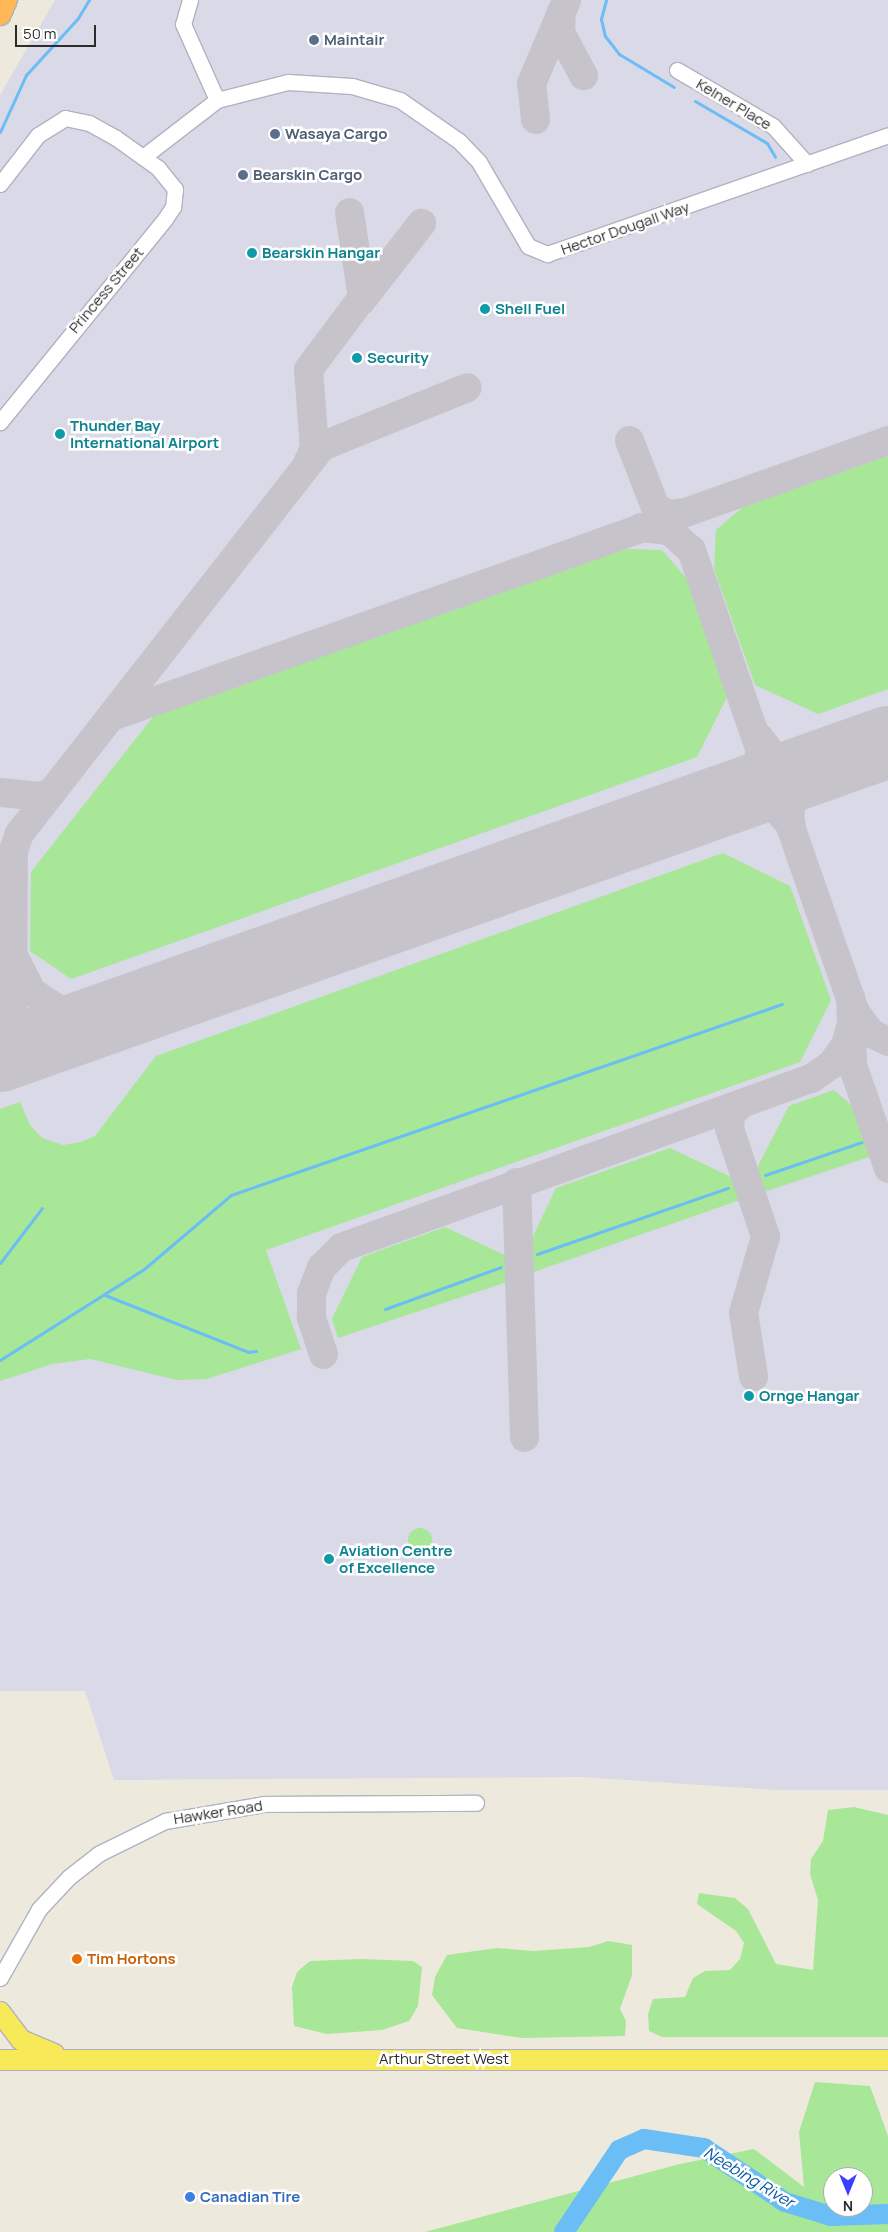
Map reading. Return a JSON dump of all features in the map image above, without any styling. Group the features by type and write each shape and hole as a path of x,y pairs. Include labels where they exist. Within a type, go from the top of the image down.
{"highway":[{"path":"0,14 6,0"}],"main road":[{"path":"0,2012 21,2040 71,2058"},
{"name":"Arthur Street West","path":"0,2060 71,2058 888,2060"}],"street":[{"path":"143,158 217,100 183,24 190,0"},
{"name":"Kelner Place","path":"677,70 773,126 807,164"},
{"name":"Hector Dougall Way","path":"217,100 310,81 352,86 400,100 459,141 479,162 517,232 528,246 546,254 888,135"},
{"name":"Princess Street","path":"0,184 38,135 65,118 89,123 143,158 172,182 173,207 0,422"},
{"name":"Hawker Road","path":"0,1978 39,1909 69,1877 98,1854 165,1821 264,1804 476,1803"}],"shaded area":[{"name":"Thunder Bay International Airport","path":"55,0 888,0 888,1790 777,1790 582,1777 114,1780 85,1691 0,1691 0,95"}],"green space":[{"path":"888,456 888,689 818,714 755,685 714,569 716,530 743,507"},
{"path":"623,549 662,550 687,579 728,695 697,757 71,979 30,951 31,872 156,713"},
{"path":"723,853 790,886 831,1000 800,1062 266,1250 301,1349 207,1379 177,1380 90,1359 52,1364 0,1381 0,1109 20,1102 30,1125 42,1138 63,1145 81,1142 95,1136 156,1056"},
{"path":"834,1090 856,1109 872,1156 764,1192 756,1170 789,1106"},
{"path":"670,1148 733,1178 740,1200 528,1274 528,1247 556,1188"},
{"path":"445,1227 511,1258 510,1281 338,1338 332,1319 362,1257"},
{"path":"420,1528 428,1532 432,1540 428,1548 420,1552 412,1548 408,1540 412,1532"},
{"path":"854,1807 888,1815 888,2037 662,2037 649,2031 648,2014 653,1999 685,1997 693,1978 705,1971 730,1970 740,1959 744,1943 736,1931 697,1904 699,1893 735,1898 748,1909 776,1964 813,1970 818,1900 810,1874 811,1859 823,1841 828,1810"},
{"path":"608,1941 632,1945 632,1975 620,2009 626,2021 625,2036 522,2038 457,2028 432,1995 435,1977 447,1955 497,1948 534,1951 589,1947"},
{"path":"361,1959 413,1961 422,1967 418,2006 409,2021 382,2030 327,2034 294,2026 292,1987 297,1972 310,1961"},
{"path":"815,2082 870,2086 888,2136 888,2232 425,2232 680,2164 754,2149 804,2187 799,2132"}],"waterway":[{"path":"0,132 26,75 78,18 89,0"},
{"path":"606,0 601,19 605,36 619,54 674,87"},
{"path":"695,101 767,143 775,157"},
{"path":"0,1360 144,1269 231,1195 782,1004"},
{"path":"765,1175 862,1142"},
{"path":"537,1254 728,1188"},
{"path":"0,1263 42,1208"},
{"path":"385,1309 501,1267"},
{"path":"105,1295 248,1352 256,1351"},
{"name":"Neebing River","path":"564,2232 619,2150 644,2139 704,2148 785,2202 831,2216 888,2214"}],"taxiway":[{"path":"535,119 531,83 566,0"},
{"path":"561,11 560,32 583,75"},
{"path":"307,463 314,447 308,369 362,297 349,212"},
{"path":"361,300 421,223"},
{"path":"0,1045 12,1022 13,850 19,833 321,446 467,387"},
{"path":"629,440 655,507 668,514 684,512"},
{"path":"111,716 888,440"},
{"path":"634,828 738,790 752,777 760,751 691,550 669,530 640,527"},
{"path":"758,736 774,757 801,767 888,739"},
{"path":"791,828 789,812 796,789 809,775 830,766"},
{"path":"0,792 40,796 51,792"},
{"path":"720,804 741,798 760,800 775,808 789,823 855,1012 871,1033 888,1041"},
{"path":"15,959 32,992 63,1012 99,1015 141,1001"},
{"path":"323,1354 311,1316 311,1293 321,1267 341,1247 811,1078 831,1064 845,1045 851,1022 850,997"},
{"path":"851,1029 852,1065 888,1168"},
{"path":"741,1103 730,1114 729,1128 765,1236 743,1312 753,1376"},
{"path":"516,1182 524,1437"}],"runway":[{"path":"0,1056 888,742"}],"place":[{"name":"Maintair","path":"314,40"},
{"name":"Wasaya Cargo","path":"275,134"},
{"name":"Bearskin Cargo","path":"243,175"},
{"name":"Bearskin Hangar","path":"252,253"},
{"name":"Shell Fuel","path":"485,309"},
{"name":"Security","path":"357,358"},
{"name":"Thunder Bay International Airport","path":"60,434"},
{"name":"Ornge Hangar","path":"749,1396"},
{"name":"Aviation Centre of Excellence","path":"329,1559"},
{"name":"Tim Hortons","path":"77,1959"},
{"name":"Canadian Tire","path":"190,2197"}]}
